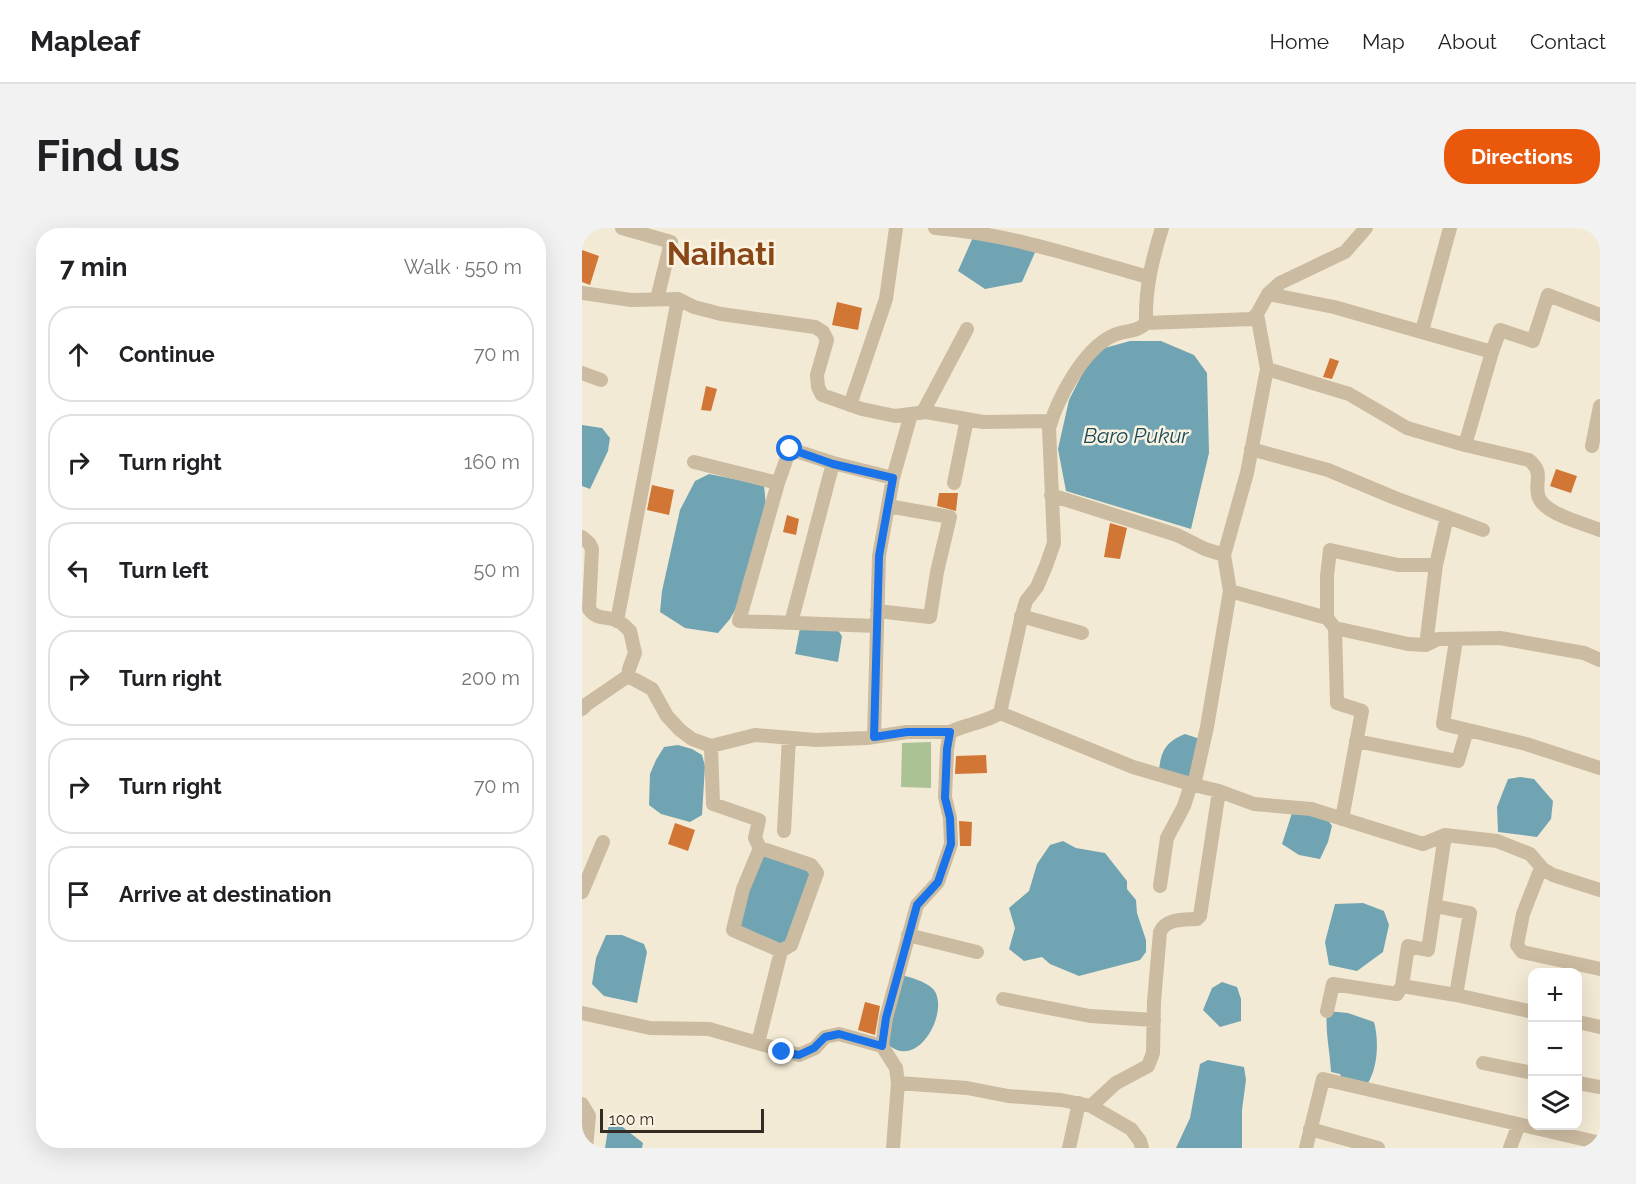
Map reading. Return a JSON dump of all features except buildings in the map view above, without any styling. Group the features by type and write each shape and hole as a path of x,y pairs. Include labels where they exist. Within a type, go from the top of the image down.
{"street":[{"path":"622,228 671,242 657,298"},
{"path":"850,405 886,299 896,228"},
{"path":"935,228 971,230 1030,243 1148,277"},
{"path":"628,676 652,689 667,716 680,730 692,739 711,746 755,735 816,740 874,737 907,732 950,732 966,725 987,722 1000,713 1026,601 1037,586 1054,543 1049,428 1054,412 1074,375 1094,351 1112,336 1142,327 1146,322 1145,303 1148,277 1162,228"},
{"path":"1146,322 1252,319 1268,294 1280,283 1345,252 1366,228"},
{"path":"1422,332 1449,228"},
{"path":"582,293 631,300 678,298 694,307 721,314 815,327 823,332 827,340 817,375 818,387 822,394 862,409 895,416 917,413 983,422 1051,421"},
{"path":"1268,294 1334,308 1492,352"},
{"path":"1465,445 1500,330 1533,341 1548,295 1600,315"},
{"path":"617,621 678,298"},
{"path":"1160,886 1167,838 1193,785 1207,727 1230,591 1224,555 1234,525 1267,369 1257,314"},
{"path":"874,737 879,556 893,478 917,413 966,329"},
{"path":"1267,369 1349,394 1407,428 1529,460 1536,466 1539,476 1538,494 1541,502 1548,509 1600,530"},
{"path":"582,373 601,380"},
{"path":"1592,446 1600,406"},
{"path":"954,483 967,419"},
{"path":"877,626 739,621 778,483 790,449 833,464 893,478"},
{"path":"1251,450 1328,470 1482,530"},
{"path":"694,462 778,483"},
{"path":"791,623 833,464"},
{"path":"1052,495 1178,535 1205,549 1224,555"},
{"path":"877,611 930,617 937,572 950,517 888,506"},
{"path":"1426,645 1436,565 1447,517"},
{"path":"582,537 592,549 589,609 592,614 617,621 630,631 635,653 628,676 582,710"},
{"path":"1342,819 1362,711 1337,703 1327,576 1330,550 1398,565 1436,565"},
{"path":"1230,591 1370,637 1426,645 1438,639 1500,638 1584,653 1600,660"},
{"path":"1022,616 1082,633"},
{"path":"1456,640 1443,724 1526,744 1600,768"},
{"path":"1000,713 1133,767 1219,791 1254,804 1311,809 1423,844 1445,836 1497,841 1530,854 1543,869 1554,875 1600,890"},
{"path":"1356,741 1458,761 1467,730"},
{"path":"893,1148 898,1083 896,1068 882,1046 886,1018 917,905 938,882 951,844 950,818 945,798 950,732"},
{"path":"784,831 789,738"},
{"path":"711,746 713,804 759,820 755,838 760,848 811,865 817,873 791,945 781,951 758,1043"},
{"path":"1069,1148 1085,1105 1116,1083 1148,1066 1154,1053 1160,932 1162,926 1167,922 1197,919 1200,916 1219,791"},
{"path":"1327,1011 1333,984 1397,994 1402,987 1408,946 1428,950 1445,836"},
{"path":"582,892 603,842"},
{"path":"760,848 743,889 733,930 781,951"},
{"path":"1543,869 1539,873 1523,914 1517,945 1522,952 1600,969"},
{"path":"1435,906 1470,913 1456,995"},
{"path":"908,935 977,952"},
{"path":"1402,987 1456,995 1528,1011"},
{"path":"1003,999 1090,1016 1154,1020"},
{"path":"582,1012 650,1028 709,1029 782,1052 799,1055 814,1048 825,1037 839,1034 882,1046"},
{"path":"1582,1023 1600,1027"},
{"path":"1483,1063 1528,1072"},
{"path":"1306,1148 1323,1079 1600,1143"},
{"path":"898,1083 967,1088 1008,1096 1061,1100 1085,1105 1131,1129 1142,1148"},
{"path":"1582,1084 1600,1087"},
{"path":"582,1104 589,1116 586,1148"},
{"path":"1510,1148 1519,1124"},
{"path":"1310,1130 1378,1148"}],"green space":[{"path":"931,742 931,788 901,787 902,743"}],"water":[{"path":"974,235 1037,248 1022,282 985,289 958,271"},
{"name":"Baro Pukur","path":"1130,341 1161,341 1194,355 1207,373 1209,453 1191,529 1066,491 1058,449 1069,400 1094,351"},
{"path":"582,425 602,428 610,438 608,451 590,489 582,486"},
{"path":"709,474 764,485 766,506 741,599 730,619 718,633 685,628 660,612 662,591 680,510 695,481"},
{"path":"801,623 834,625 842,636 838,662 795,654"},
{"path":"1185,734 1200,739 1192,775 1183,778 1159,769 1166,747 1173,740"},
{"path":"678,745 702,755 705,766 702,815 690,822 661,814 649,805 650,774 656,760 664,747"},
{"path":"1520,777 1534,779 1553,801 1551,819 1537,837 1498,832 1497,807 1508,779"},
{"path":"1292,813 1325,816 1332,826 1320,859 1299,855 1282,844"},
{"path":"1063,841 1076,848 1105,853 1127,881 1127,889 1136,900 1137,913 1146,940 1146,952 1140,960 1079,976 1050,964 1042,957 1024,961 1009,949 1015,928 1009,908 1029,891 1037,864 1050,845"},
{"path":"760,854 789,862 809,872 791,936 783,945 737,925"},
{"path":"1363,903 1384,911 1389,925 1383,952 1357,971 1329,965 1325,942 1335,904"},
{"path":"606,935 622,935 644,944 647,952 637,1003 604,996 592,984 596,958"},
{"path":"902,975 932,988 937,995 938,1005 937,1016 927,1037 911,1050 901,1051 884,1043"},
{"path":"1222,982 1237,987 1241,999 1241,1021 1220,1027 1203,1010 1212,988"},
{"path":"1327,1011 1348,1013 1374,1022 1377,1053 1368,1083 1342,1079 1340,1074 1331,1072"},
{"path":"1208,1060 1244,1067 1246,1080 1242,1110 1242,1148 1176,1148 1190,1118 1200,1064"},
{"path":"609,1123 620,1125 643,1143 642,1148 605,1148"}],"district":[{"name":"Naihati","path":"721,253"}],"route":[{"path":"782,1052 799,1055 814,1048 825,1037 839,1034 882,1046 886,1018 917,905 938,882 951,844 950,818 945,798 950,732 907,732 874,737 879,556 893,478 833,464 790,449"}]}
